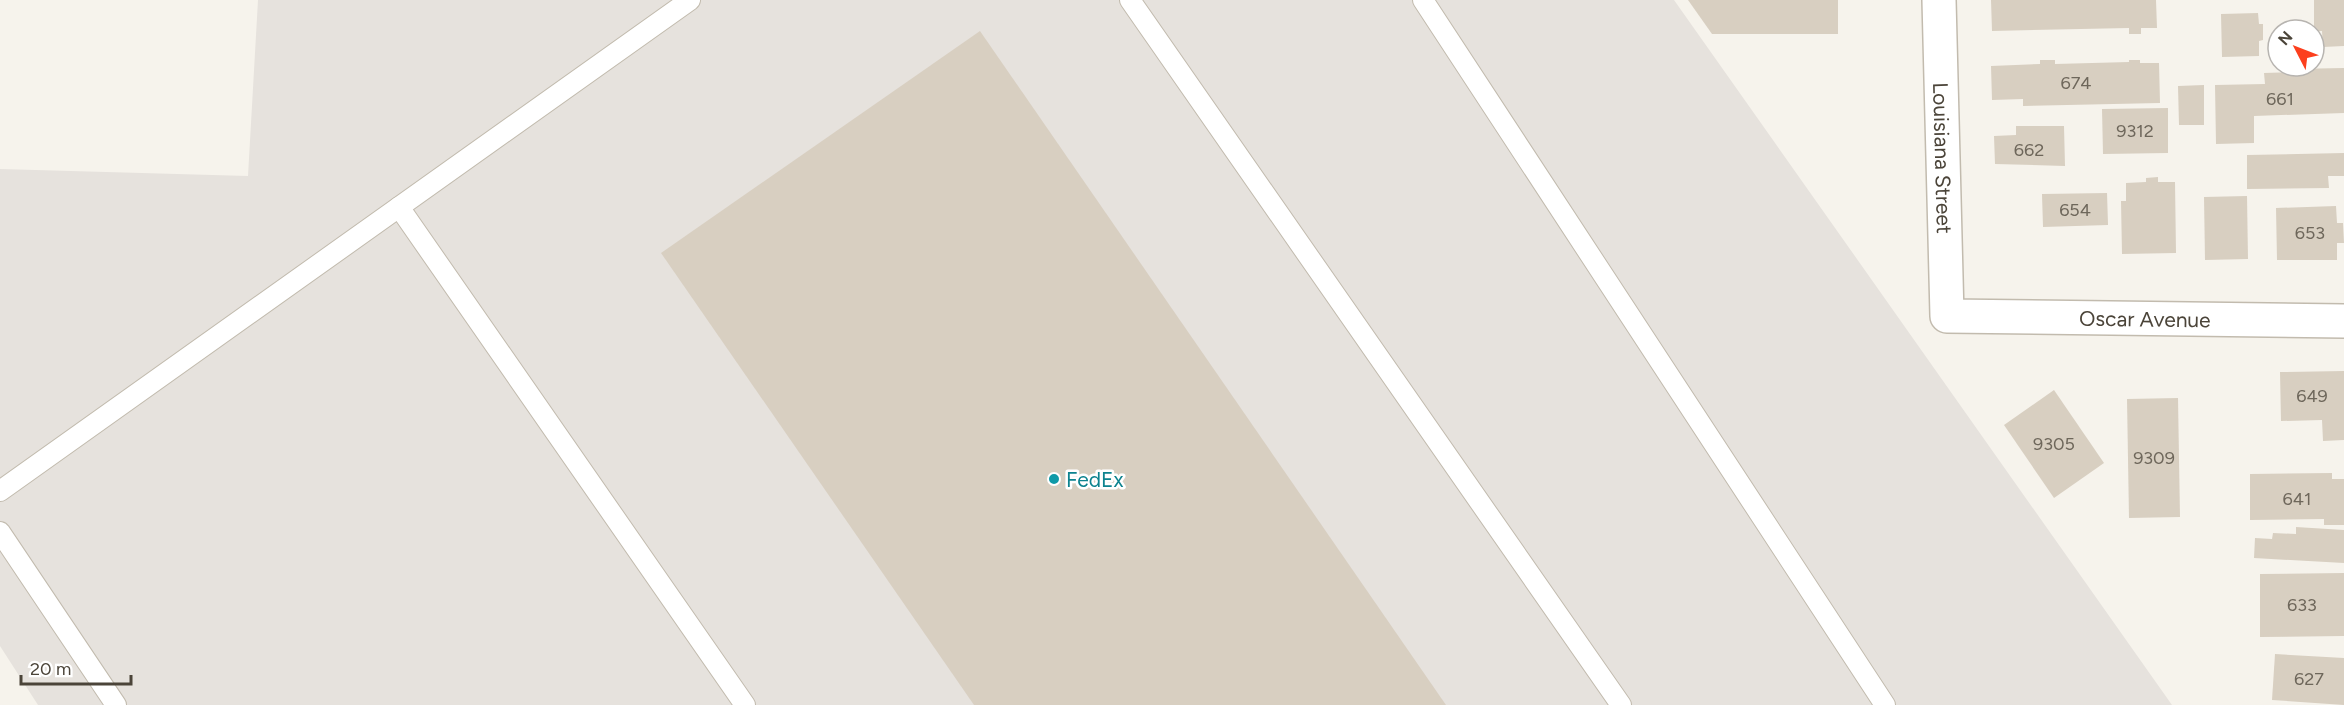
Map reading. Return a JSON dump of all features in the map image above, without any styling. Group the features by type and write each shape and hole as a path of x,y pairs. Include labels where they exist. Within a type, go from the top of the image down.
{"street":[{"name":"Louisiana Street","path":"1939,0 1947,316"},
{"name":"Oscar Avenue","path":"1947,316 2344,321"}],"lane":[{"path":"0,491 690,0"},
{"path":"1130,0 1621,705"},
{"path":"1423,0 1886,705"},
{"path":"399,207 745,705"},
{"path":"0,532 116,705"}],"shaded area":[{"path":"258,0 1674,0 2172,705 38,705 0,646 0,169 248,176"}],"building":[{"path":"1688,0 1838,0 1838,34 1712,34"},
{"path":"1991,0 2156,0 2157,28 2141,28 2141,34 2129,34 2129,28 1992,31"},
{"path":"2314,0 2344,0 2344,46 2326,47 2326,18 2314,18"},
{"path":"2258,13 2259,24 2263,24 2263,40 2259,41 2259,56 2222,57 2221,14"},
{"name":"FedEx","path":"980,31 1446,705 974,705 661,253"},
{"path":"2040,60 2055,60 2055,64 2129,62 2129,60 2140,60 2140,63 2159,63 2160,103 2023,106 2023,99 1992,100 1991,66 2040,64"},
{"path":"2326,68 2344,68 2344,113 2254,116 2254,143 2216,144 2215,85 2265,84 2264,73 2266,73 2266,78 2326,78"},
{"path":"2204,85 2204,125 2179,125 2178,86"},
{"path":"2168,108 2168,153 2103,154 2102,109"},
{"path":"2016,126 2064,126 2065,166 1995,164 1994,136 2016,135"},
{"path":"2344,153 2344,176 2328,176 2329,188 2247,189 2247,155"},
{"path":"2158,177 2158,182 2175,182 2176,253 2122,254 2121,201 2126,201 2126,183 2146,182 2146,178"},
{"path":"2107,193 2108,225 2043,227 2042,194"},
{"path":"2247,196 2248,259 2205,260 2204,197"},
{"path":"2336,206 2337,223 2343,223 2344,243 2337,243 2337,260 2277,260 2276,208"},
{"path":"2344,371 2344,440 2323,441 2322,420 2281,421 2280,372"},
{"path":"2054,390 2104,463 2054,498 2004,425"},
{"path":"2178,398 2180,517 2129,518 2127,399"},
{"path":"2332,473 2332,479 2344,479 2344,525 2324,525 2324,519 2250,520 2250,474"},
{"path":"2296,527 2344,530 2344,563 2254,558 2255,538 2272,539 2273,533 2296,534"},
{"path":"2344,573 2344,636 2260,637 2260,574"},
{"path":"2275,654 2344,658 2344,705 2272,700"}],"place":[{"name":"FedEx","path":"1054,479"}]}
